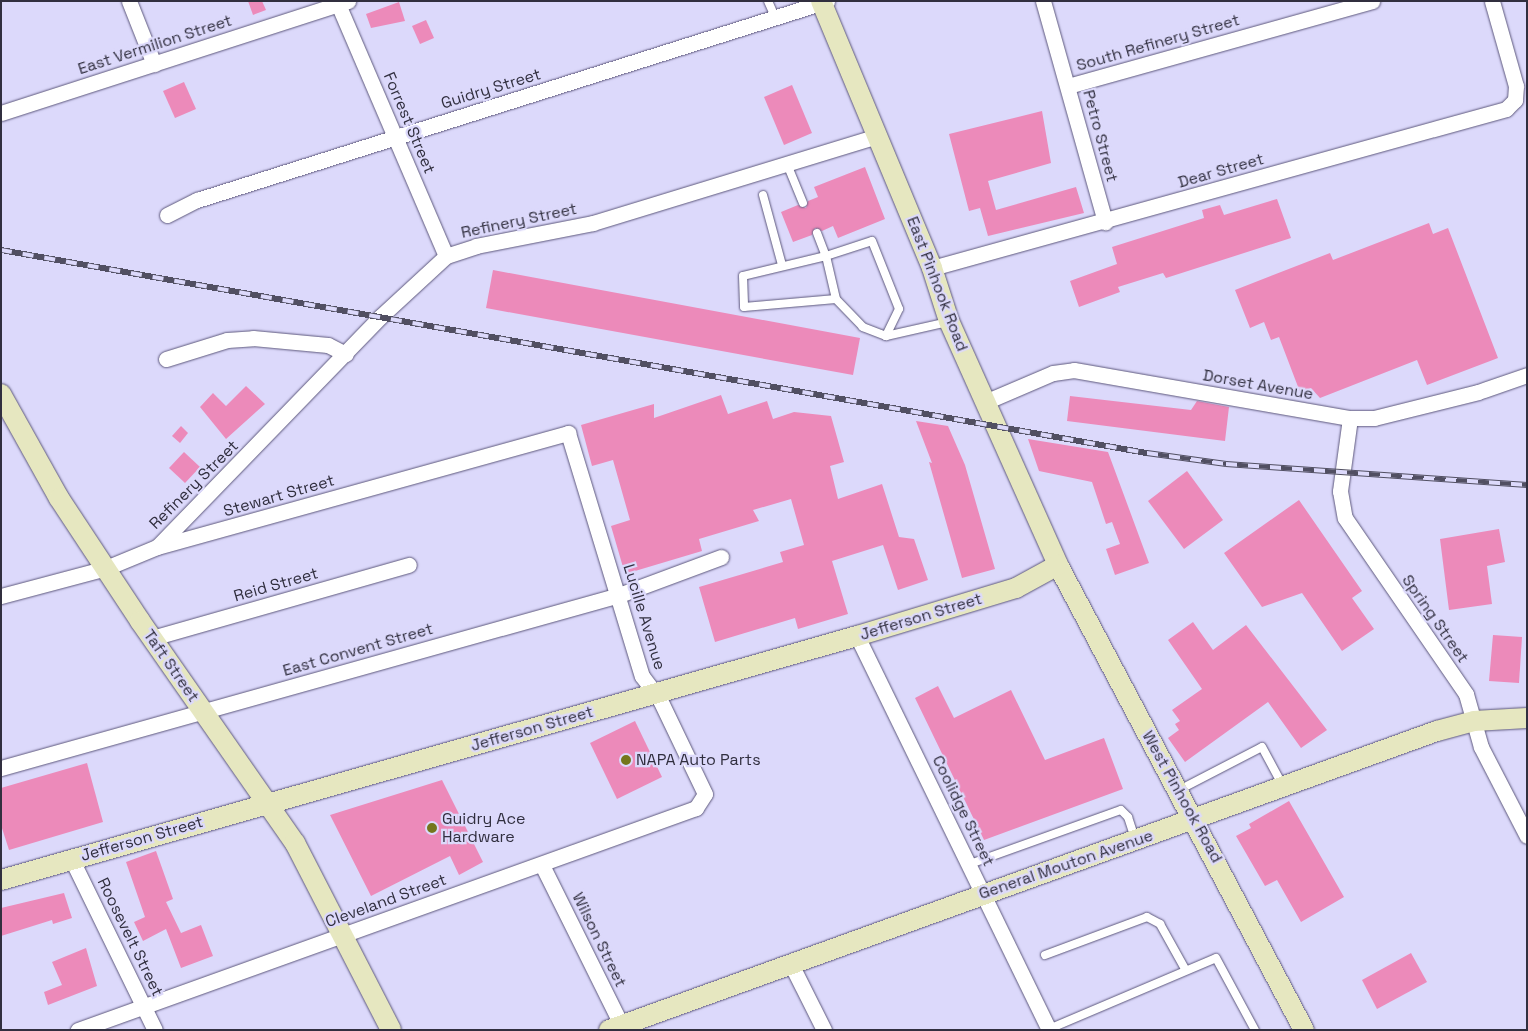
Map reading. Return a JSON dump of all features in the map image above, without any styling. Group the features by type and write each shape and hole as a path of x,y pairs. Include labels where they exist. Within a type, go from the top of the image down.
{"street":[{"path":"129,1 154,64"},
{"name":"Petro Street","path":"1043,1 1105,222"},
{"name":"South Refinery Street","path":"1068,86 1372,1"},
{"name":"Dear Street","path":"932,268 1105,222 1506,109 1515,100 1516,86 1492,1"},
{"name":"Guidry Street","path":"167,215 197,200 823,2"},
{"name":"East Pinhook Road","path":"823,2 932,268 949,321 1058,565"},
{"name":"East Vermilion Street","path":"1,113 343,3"},
{"name":"Forrest Street","path":"343,3 446,256"},
{"name":"Refinery Street","path":"157,547 346,354 446,256 476,246 593,223 878,136"},
{"path":"166,359 227,340 253,338 328,345 346,354"},
{"name":"Dorset Avenue","path":"985,402 1053,373 1074,370 1350,418 1399,413 1527,375"},
{"name":"Taft Street","path":"4,402 59,498 152,638 309,865 346,934 391,1030"},
{"name":"Spring Street","path":"1350,418 1340,491 1345,518 1466,694 1481,747 1527,836"},
{"name":"Stewart Street","path":"1,596 106,568 157,547 568,433"},
{"name":"Lucille Avenue","path":"568,433 619,595 642,676 656,694 704,787 704,802"},
{"name":"East Convent Street","path":"1,768 619,595 721,557"},
{"name":"Reid Street","path":"152,638 409,565"},
{"name":"Jefferson Street","path":"1,880 857,636 1016,588 1058,565"},
{"name":"West Pinhook Road","path":"1058,565 1196,820 1304,1030"},
{"name":"Coolidge Street","path":"857,636 1049,1029"},
{"name":"General Mouton Avenue","path":"618,1028 984,894 1474,721 1527,718"},
{"name":"Cleveland Street","path":"78,1030 542,865 696,808 704,802"},
{"name":"Roosevelt Street","path":"72,860 156,1030"},
{"name":"Wilson Street","path":"542,865 618,1028"},
{"path":"791,964 824,1030"}],"lane":[{"path":"768,1 775,17"},
{"path":"787,164 803,203"},
{"path":"763,195 782,265"},
{"path":"817,233 826,256 836,300 863,327 886,336 949,321"},
{"path":"836,300 744,307 743,276 782,265 826,256 872,240 898,309 886,336"},
{"path":"1179,790 1262,747 1284,788"},
{"path":"970,864 1121,810 1128,817 1136,840"},
{"path":"1045,955 1147,917 1160,924 1186,969"},
{"path":"1049,1029 1186,969 1216,958 1255,1030"}],"building":[{"path":"248,1 262,1 266,10 253,15"},
{"path":"399,2 405,21 371,28 366,14"},
{"path":"426,20 434,38 420,44 412,26"},
{"path":"184,82 196,109 175,118 163,91"},
{"path":"792,85 812,133 784,145 764,97"},
{"path":"1042,111 1051,163 988,181 996,210 1076,187 1084,213 988,236 980,208 969,211 949,134"},
{"path":"865,167 885,219 838,238 833,226 822,231 815,228 812,235 793,242 781,212 798,205 806,208 808,201 818,197 814,187"},
{"path":"1277,199 1291,238 1166,278 1163,273 1118,287 1120,292 1079,307 1070,281 1117,264 1112,247 1204,218 1202,210 1220,205 1224,215"},
{"path":"1429,223 1433,234 1448,228 1498,358 1427,385 1417,360 1320,398 1311,388 1300,392 1279,337 1271,340 1264,322 1250,328 1235,290 1330,253 1333,260"},
{"path":"493,270 860,338 853,375 486,308"},
{"path":"246,386 265,404 226,439 200,407 213,393 226,406"},
{"path":"721,395 728,414 767,401 773,419 794,412 831,416 844,462 830,466 838,499 882,484 899,537 914,539 928,580 898,590 883,545 832,561 848,614 798,629 795,618 715,642 699,587 783,562 780,552 804,545 791,499 753,510 759,521 699,539 702,551 625,574 611,526 630,520 613,460 592,466 581,425 654,404 654,418"},
{"path":"1070,396 1191,410 1197,401 1229,407 1225,441 1067,421"},
{"path":"916,421 948,426 965,465 995,569 962,578 929,462 932,463"},
{"path":"181,426 188,433 180,443 172,436"},
{"path":"1028,439 1108,452 1149,563 1115,575 1106,549 1120,544 1112,522 1106,524 1092,482 1039,471"},
{"path":"184,452 200,467 185,483 169,468"},
{"path":"1187,471 1223,520 1184,549 1148,501"},
{"path":"1299,500 1362,591 1352,598 1374,629 1342,651 1302,593 1262,607 1224,553"},
{"path":"1499,529 1505,562 1487,566 1492,604 1449,610 1440,539"},
{"path":"1193,622 1213,650 1246,625 1327,730 1301,748 1268,702 1185,762 1168,738 1179,730 1175,724 1180,721 1172,710 1202,689 1168,640"},
{"path":"1493,635 1522,637 1519,683 1489,681"},
{"path":"938,686 954,718 1011,690 1045,760 1104,738 1123,789 984,840 915,698"},
{"name":"NAPA Auto Parts","path":"635,721 662,777 617,799 590,743"},
{"path":"87,763 103,822 9,850 1,825 1,788"},
{"path":"442,780 483,862 459,875 450,856 371,896 330,815"},
{"path":"1289,801 1344,897 1301,922 1277,880 1265,886 1236,836 1251,828 1249,824"},
{"path":"156,851 173,899 166,902 181,933 201,925 213,956 181,968 166,929 143,941 134,922 145,917 126,862"},
{"path":"64,893 72,918 53,924 52,920 1,936 1,908"},
{"path":"86,948 97,986 48,1005 44,992 62,985 52,962"},
{"path":"1411,953 1427,982 1377,1009 1362,980"}],"railway":[{"path":"1,250 1147,453 1226,464 1527,485"}],"place":[{"name":"NAPA Auto Parts","path":"626,760"},
{"name":"Guidry Ace Hardware","path":"432,828"}]}
